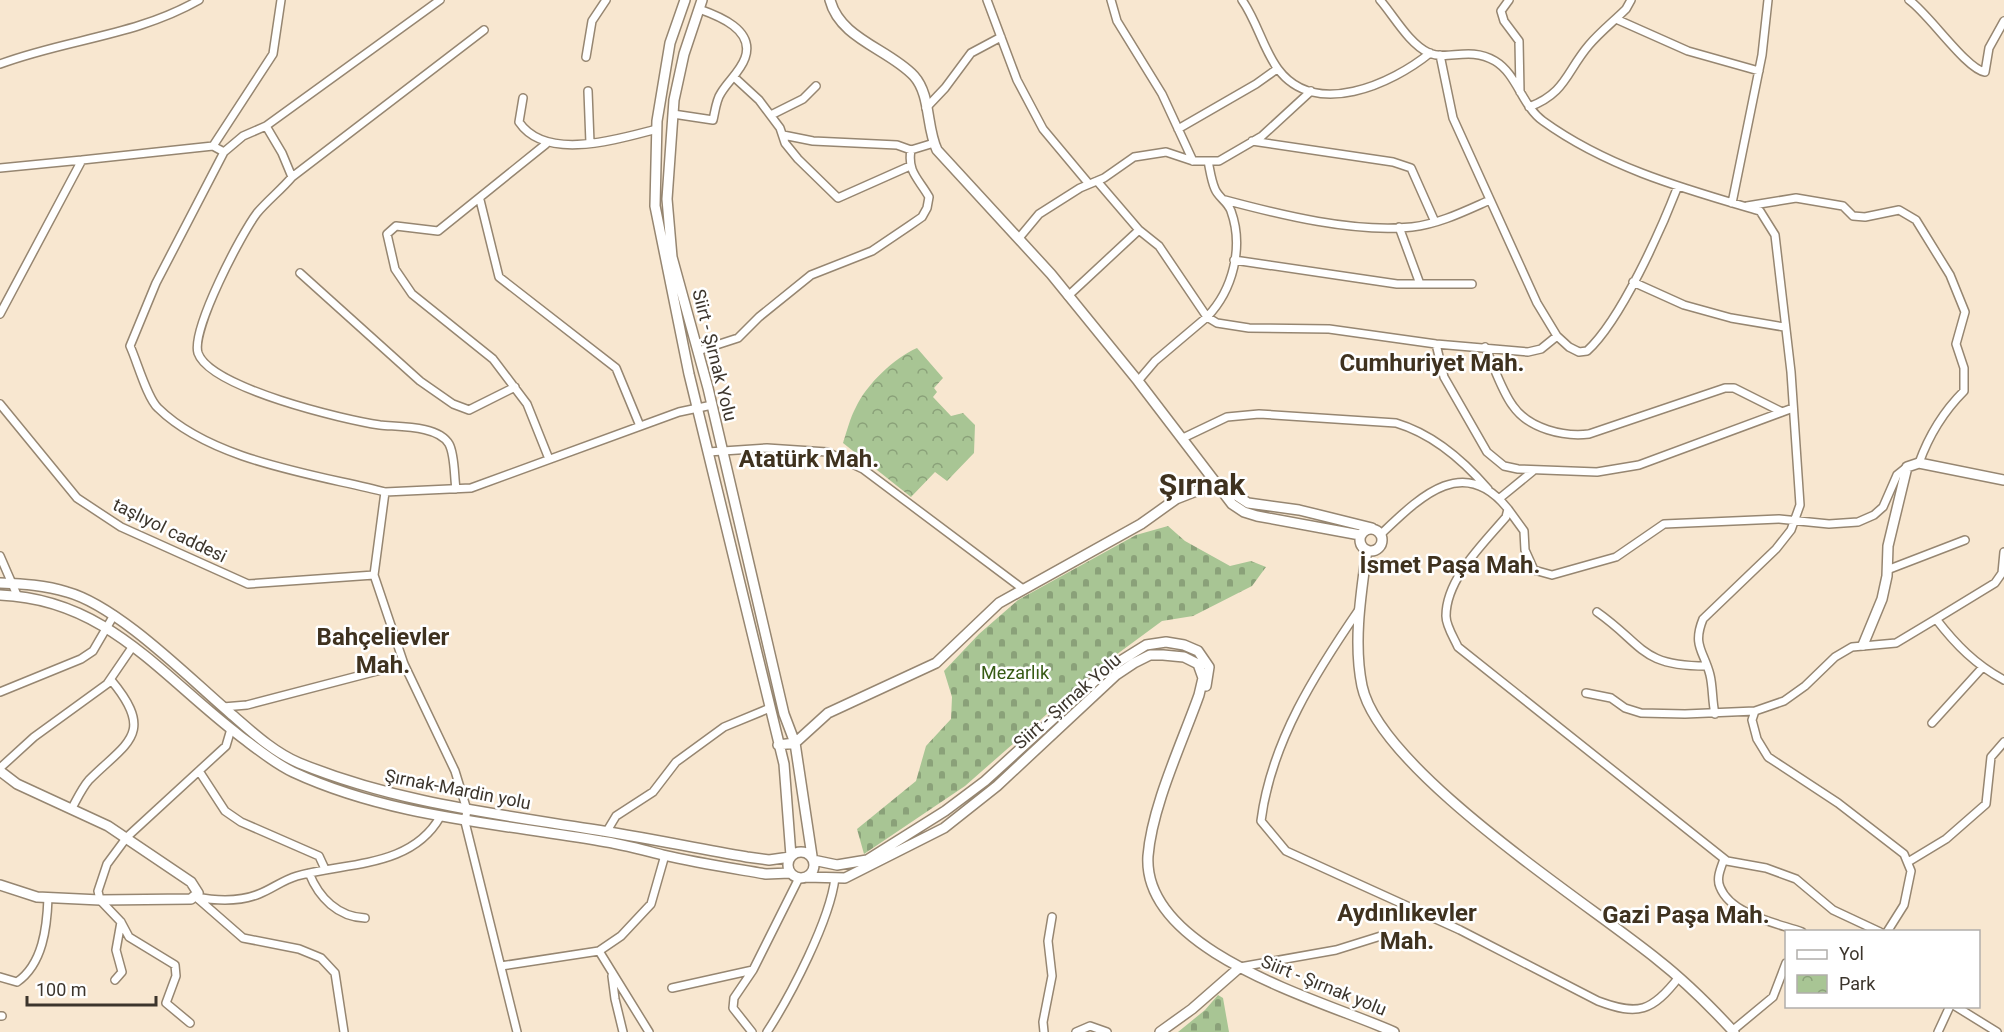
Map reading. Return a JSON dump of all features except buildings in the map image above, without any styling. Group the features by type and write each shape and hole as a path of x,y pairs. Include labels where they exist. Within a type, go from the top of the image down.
{"street":[{"path":"0,64 37,50 126,32 170,17 199,0"},
{"path":"213,146 273,54 281,0"},
{"path":"440,0 266,126 243,136 224,152 156,283 130,346 157,407 196,437 242,456 385,492 471,488 640,426 698,407 712,405"},
{"path":"586,57 592,21 606,0"},
{"name":"Siirt - Şırnak Yolu","path":"685,0 670,43 657,129 655,206 667,276 784,764 790,856"},
{"path":"830,0 832,10 848,28 913,75 923,88 937,150 1019,238 1068,296 1183,438 1217,483 1223,495 1244,512 1360,536"},
{"path":"987,0 1017,80 1043,129 1089,184"},
{"path":"1111,0 1117,21 1162,94 1193,161"},
{"path":"1242,0 1277,69 1299,87 1311,91 1336,95 1360,90 1414,66 1430,53"},
{"path":"1380,0 1417,45 1430,53 1440,55 1481,54 1498,63 1520,92 1528,107 1542,121 1613,162 1678,186 1760,211 1768,220 1775,235 1793,408 1800,505 1791,530 1776,549 1702,619 1697,634 1700,652 1710,674 1715,714"},
{"path":"1509,0 1502,10 1504,21 1519,41 1520,92"},
{"path":"1528,107 1548,100 1566,81 1590,45 1626,9 1631,0"},
{"path":"1732,203 1759,71 1768,0"},
{"path":"1909,0 1967,60 1982,72 1985,72 1989,48 2004,21"},
{"path":"673,114 713,120 720,93 734,77 745,58 746,46 743,34 700,4"},
{"name":"Siirt - Şırnak Yolu","path":"700,4 684,54 673,114 667,199 672,257 712,405 784,714 795,743 813,858 837,864 867,860 945,811 985,781 1109,668 1146,645 1166,642 1198,651 1209,668 1209,674 1199,695"},
{"path":"1616,19 1688,51 1759,71"},
{"path":"456,489 449,444 441,437 431,432 372,424 309,409 247,388 218,375 205,365 199,355 196,341 217,288 256,214 292,177 484,30"},
{"path":"926,108 945,88 971,53 1001,37"},
{"path":"1440,55 1453,118 1537,303 1557,336 1569,347 1579,352 1587,351 1607,326 1666,219 1678,186"},
{"path":"1178,129 1256,84 1277,69"},
{"path":"734,77 759,100 771,115 798,159 838,198 910,166"},
{"path":"771,115 803,99 816,86"},
{"path":"588,91 590,143"},
{"path":"1019,238 1039,214 1134,157 1166,152 1193,161 1220,160 1252,141 1311,91"},
{"path":"523,98 519,122 524,129 546,144 590,143 657,129"},
{"path":"266,126 282,153 292,177"},
{"path":"783,135 813,141 897,145 911,150 934,143"},
{"path":"1252,141 1394,162 1411,168 1436,222"},
{"path":"546,144 480,200 438,231 396,226 387,234 395,269 412,294 493,358 527,404 549,459"},
{"path":"0,168 213,146 224,152"},
{"path":"698,351 738,338 759,317 811,275 872,250 922,217 929,197 911,173 911,150"},
{"path":"0,314 82,160"},
{"path":"1138,381 1155,361 1207,317 1224,297 1234,260 1232,213 1215,189 1208,161"},
{"path":"1097,181 1139,230 1159,246 1207,317 1217,323 1249,328 1329,329 1436,344 1528,352 1541,349 1557,336"},
{"path":"1745,207 1796,198 1843,206 1853,216 1865,217 1899,210 1916,220 1950,275 1965,312 1956,344 1964,368 1964,391 1947,408 1926,443 1919,463"},
{"path":"1222,199 1256,208 1361,227 1399,227 1436,222 1490,200"},
{"path":"480,200 499,276 616,368 640,426"},
{"path":"1399,227 1420,284"},
{"path":"1068,296 1139,230"},
{"path":"1234,260 1397,284 1472,284"},
{"path":"300,273 420,381 453,404 469,410 515,387"},
{"path":"1633,282 1684,305 1731,318 1784,327"},
{"path":"1436,344 1444,378 1487,452 1504,466 1533,471 1597,472 1639,465 1793,408"},
{"path":"1485,347 1513,407 1532,422 1571,436 1588,434 1725,388 1734,388 1782,412"},
{"name":"taşlıyol caddesi","path":"0,404 77,498 121,527 248,584 375,575"},
{"path":"1183,438 1227,417 1260,414 1396,423 1416,429 1441,445 1475,474 1488,490 1500,498 1524,531 1525,550 1534,570 1552,575 1617,557 1664,524 1779,519 1847,524 1866,520 1883,507 1897,475 1907,467 1919,463 2004,480"},
{"path":"708,452 767,448 826,452 863,469 1023,589"},
{"path":"1863,645 1882,599 1888,546 1907,467"},
{"path":"1500,498 1533,471"},
{"path":"1217,483 1248,503 1299,510 1372,528 1381,534"},
{"path":"778,745 795,743 828,713 936,663 999,603 1142,524 1176,499 1217,483"},
{"path":"1367,550 1380,547 1381,534 1423,495 1441,486 1455,483 1488,490"},
{"path":"385,492 375,575 404,664 454,771 466,810 465,822 518,1032"},
{"path":"1508,509 1506,518 1460,576 1450,593 1446,618 1458,647 1724,859 1766,868 1796,879 1833,910 1876,930"},
{"path":"1367,550 1360,543 1360,536 1365,530 1372,528"},
{"path":"1887,570 1965,540"},
{"path":"1367,550 1358,642 1362,687 1379,723 1395,747 1427,778 1490,831 1679,977 1733,1031 1743,1019 1773,997 1785,966"},
{"path":"1586,693 1611,698 1633,712 1641,713 1715,714 1755,711 1784,701 1805,686 1835,657 1852,647 1896,643 1995,583 2002,577 2004,552"},
{"path":"0,556 17,595"},
{"name":"Şırnak-Mardin yolu","path":"0,583 31,584 69,592 114,615 257,737 296,762 350,782 414,800 466,810 607,831 747,857 769,860 790,856"},
{"name":"Şırnak-Mardin yolu","path":"0,595 17,595 69,607 108,626 231,729 291,771 345,793 465,822 603,841 766,874 790,873"},
{"path":"1360,608 1317,670 1279,751 1264,793 1261,821 1286,850 1460,930 1598,1001 1619,1009 1639,1011 1666,995 1679,977"},
{"path":"1597,612 1616,626 1634,645 1654,659 1681,666 1706,666"},
{"path":"0,692 81,659 93,651 114,615"},
{"path":"1936,619 1960,649 1982,668 2004,680"},
{"path":"133,646 111,680 34,737 0,770 17,784 72,808 127,837 195,886 198,893 196,897"},
{"name":"Siirt - Şırnak Yolu","path":"802,878 845,878 944,828 997,786 1116,675 1150,656 1184,657 1198,664 1203,678 1199,695"},
{"path":"223,707 247,705 404,664"},
{"path":"1932,723 1982,668"},
{"path":"72,808 87,782 116,758 126,745 132,729 133,713 125,697 111,680"},
{"name":"Siirt - Şırnak yolu","path":"1199,695 1153,825 1148,858 1154,891 1168,914 1190,936 1257,978 1394,1032"},
{"path":"607,831 616,816 653,792 676,762 724,727 770,708"},
{"path":"1755,711 1752,720 1756,739 1768,757 1885,837 1904,854 1911,871 1904,905 1888,930"},
{"path":"190,1023 166,1003 176,976 175,965 129,937 121,922 100,900 98,891 107,864 127,837 226,746 231,729"},
{"path":"1908,862 1946,839 1986,804 1991,757 2004,742"},
{"path":"199,771 225,811 241,822 319,856 325,869"},
{"path":"0,885 37,897 48,898 183,900 196,897 217,901 242,899 260,894 293,877 325,869 360,865 402,852 418,843 440,817"},
{"path":"752,1032 733,1008 734,998 753,970 802,878 814,868 813,858 801,851 790,856 787,865 790,873 802,878"},
{"path":"501,966 599,951 621,936 651,904 665,855"},
{"path":"1724,859 1719,877 1720,888 1733,903 1752,916 1796,930"},
{"path":"309,873 322,896 335,908 351,918 365,918"},
{"path":"767,1032 824,921 833,894 835,878"},
{"path":"196,897 243,938 299,949 321,958 335,973 344,1032"},
{"path":"0,977 17,982 27,975 47,927 48,898"},
{"path":"1044,1032 1043,1022 1052,976 1048,941 1052,917"},
{"path":"115,980 122,972 116,950 121,922"},
{"path":"1160,1032 1240,967 1336,950 1384,935"},
{"path":"599,951 649,1032"},
{"path":"672,988 753,970"},
{"path":"612,972 615,999 623,1032"},
{"path":"1938,1032 1949,1008"},
{"path":"1958,1008 1997,1032"},
{"path":"1076,1032 1090,1026 1107,1032"}],"green space":[{"path":"917,348 943,378 934,388 937,392 933,397 951,416 963,413 975,425 974,453 947,481 935,472 911,497 843,443 854,411 867,389 890,365"},
{"name":"Mezarlık","path":"1168,526 1185,541 1230,566 1251,561 1266,567 1252,586 1193,616 1162,621 1105,663 965,786 864,854 857,829 916,781 926,746 951,719 952,697 944,671 979,634 1018,600 1136,535"},
{"path":"1218,995 1223,998 1229,1032 1178,1032 1205,1010"}],"district":[{"name":"Cumhuriyet Mah.","path":"1432,363"},
{"name":"Atatürk Mah.","path":"809,459"},
{"name":"Şırnak","path":"1202,484"},
{"name":"İsmet Paşa Mah.","path":"1450,565"},
{"name":"Bahçelievler Mah.","path":"383,651"},
{"name":"Gazi Paşa Mah.","path":"1686,915"},
{"name":"Aydınlıkevler Mah.","path":"1407,927"}]}
